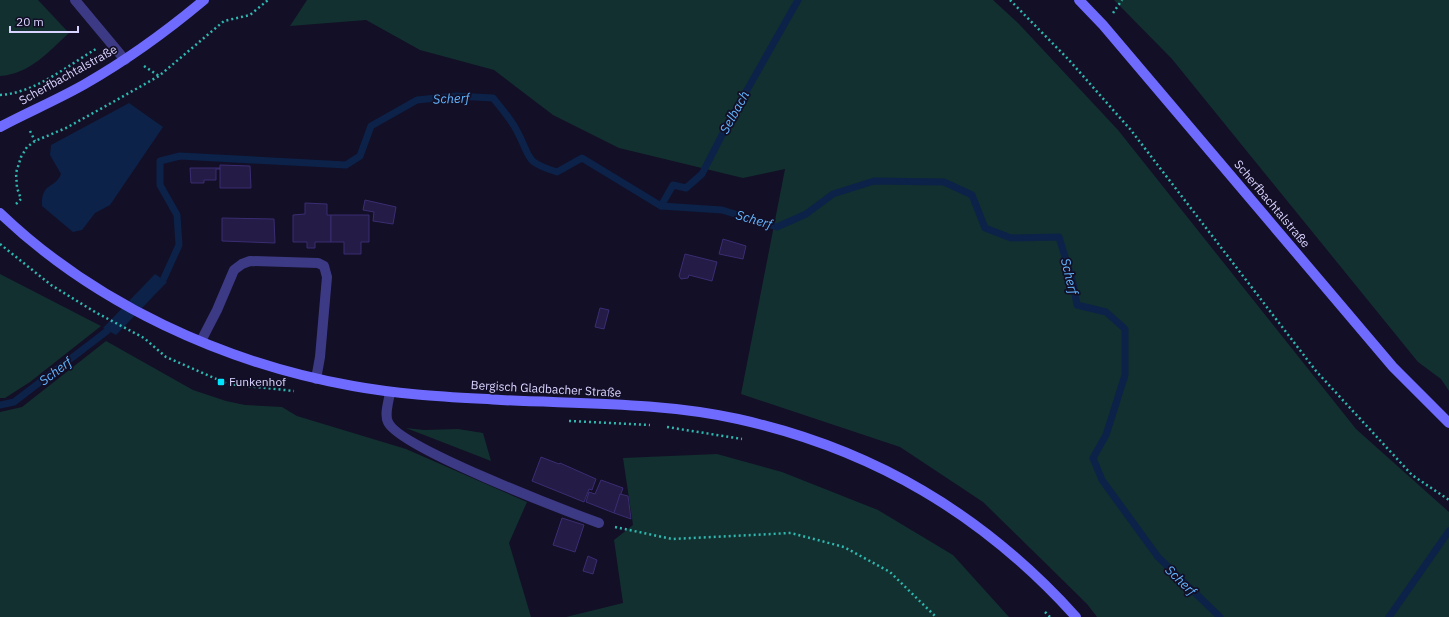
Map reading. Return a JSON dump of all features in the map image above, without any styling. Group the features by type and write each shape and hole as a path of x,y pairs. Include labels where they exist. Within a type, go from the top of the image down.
{"main road":[{"name":"Scherfbachtalstraße","path":"0,126 79,87 126,60 178,22 204,0"},
{"name":"Scherfbachtalstraße","path":"1079,0 1113,37 1393,367 1449,423"},
{"name":"Bergisch Gladbacher Straße","path":"0,213 26,236 94,288 169,327 201,341 257,361 316,379 390,392 670,409 736,418 814,440 893,473 948,504 973,522 1020,561 1076,617"}],"street":[{"path":"75,0 126,60"},
{"path":"201,341 217,310 229,279 234,270 242,264 250,261 318,262 324,266 326,277 320,357 316,379"},
{"path":"390,392 387,416 388,422 400,435 492,481 599,523"}],"path":[{"path":"21,199 17,188 16,173 21,157 27,147 107,106 159,76 224,22 250,15 268,0"},
{"path":"1010,0 1068,59 1130,129 1316,371 1412,475 1449,500"},
{"path":"0,95 13,94 40,83 109,41"},
{"path":"0,244 51,285 95,312 144,338 166,357 228,384 300,393"},
{"path":"566,421 652,425"},
{"path":"660,426 743,439"},
{"path":"599,523 672,539 790,533 844,547 890,572 936,617"},
{"path":"1040,606 1050,617"}],"green space":[{"path":"0,0 38,0 69,33 38,61 29,67 11,74 0,76"},
{"path":"307,0 993,0 1019,24 1118,130 1356,429 1449,512 1449,617 1097,617 1087,604 983,502 900,447 741,394 785,169 743,178 619,148 553,115 494,70 420,50 366,20 290,26"},
{"path":"1114,0 1449,0 1449,391 1441,379 1418,362 1172,59"},
{"path":"0,274 101,326 30,382 5,398 0,398"},
{"path":"106,341 193,390 226,401 245,405 282,407 297,416 406,449 527,502 509,543 531,617 0,617 0,412 22,407"},
{"path":"406,428 424,430 458,429 483,433 491,461"},
{"path":"717,454 782,472 878,510 953,555 1009,617 566,617 623,603 614,540 633,525 623,458"}],"water":[{"path":"129,103 163,127 110,205 95,213 82,230 73,232 42,206 42,198 46,189 58,179 61,174 50,155 51,145"},
{"path":"155,274 167,282 116,335 103,328"}],"building":[{"path":"220,165 250,166 251,188 220,188"},
{"path":"190,168 220,169 216,169 216,180 204,180 204,183 191,183"},
{"path":"365,200 396,207 393,224 373,221 374,212 363,210"},
{"path":"305,203 327,204 327,215 331,215 331,242 315,242 315,248 307,248 307,242 293,242 293,215 305,214"},
{"path":"331,215 369,215 369,242 361,242 361,254 344,254 344,242 331,242"},
{"path":"222,218 274,219 275,243 222,241"},
{"path":"723,239 746,246 743,259 719,254"},
{"path":"685,254 717,262 712,281 689,275 688,278 681,279 679,276"},
{"path":"600,308 609,310 604,329 595,327"},
{"path":"541,457 559,464 560,463 596,479 592,490 589,489 584,502 532,481"},
{"path":"601,480 623,488 614,513 586,502 589,492 595,494"},
{"path":"620,494 628,496 631,519 614,513"},
{"path":"562,518 584,525 575,552 553,545"},
{"path":"588,556 597,560 593,574 583,571"}],"waterway":[{"name":"Selbach","path":"661,206 673,185 686,188 702,174 726,127 798,0"},
{"name":"Scherf","path":"164,278 179,245 177,215 160,185 160,161 180,156 346,165 360,156 371,126 417,100 456,96 493,98 515,127 530,158 533,162 539,165 557,172 582,158 661,206 722,210 777,227 806,214 833,194 874,181 944,182 972,195 985,228 1011,238 1059,237 1073,283 1077,305 1106,312 1125,329 1125,375 1106,435 1093,458 1102,480 1158,557 1220,617"},
{"name":"Scherf","path":"0,405 14,402 107,331"},
{"path":"1389,617 1449,531"}],"place":[{"name":"Funkenhof","path":"221,382"}]}
